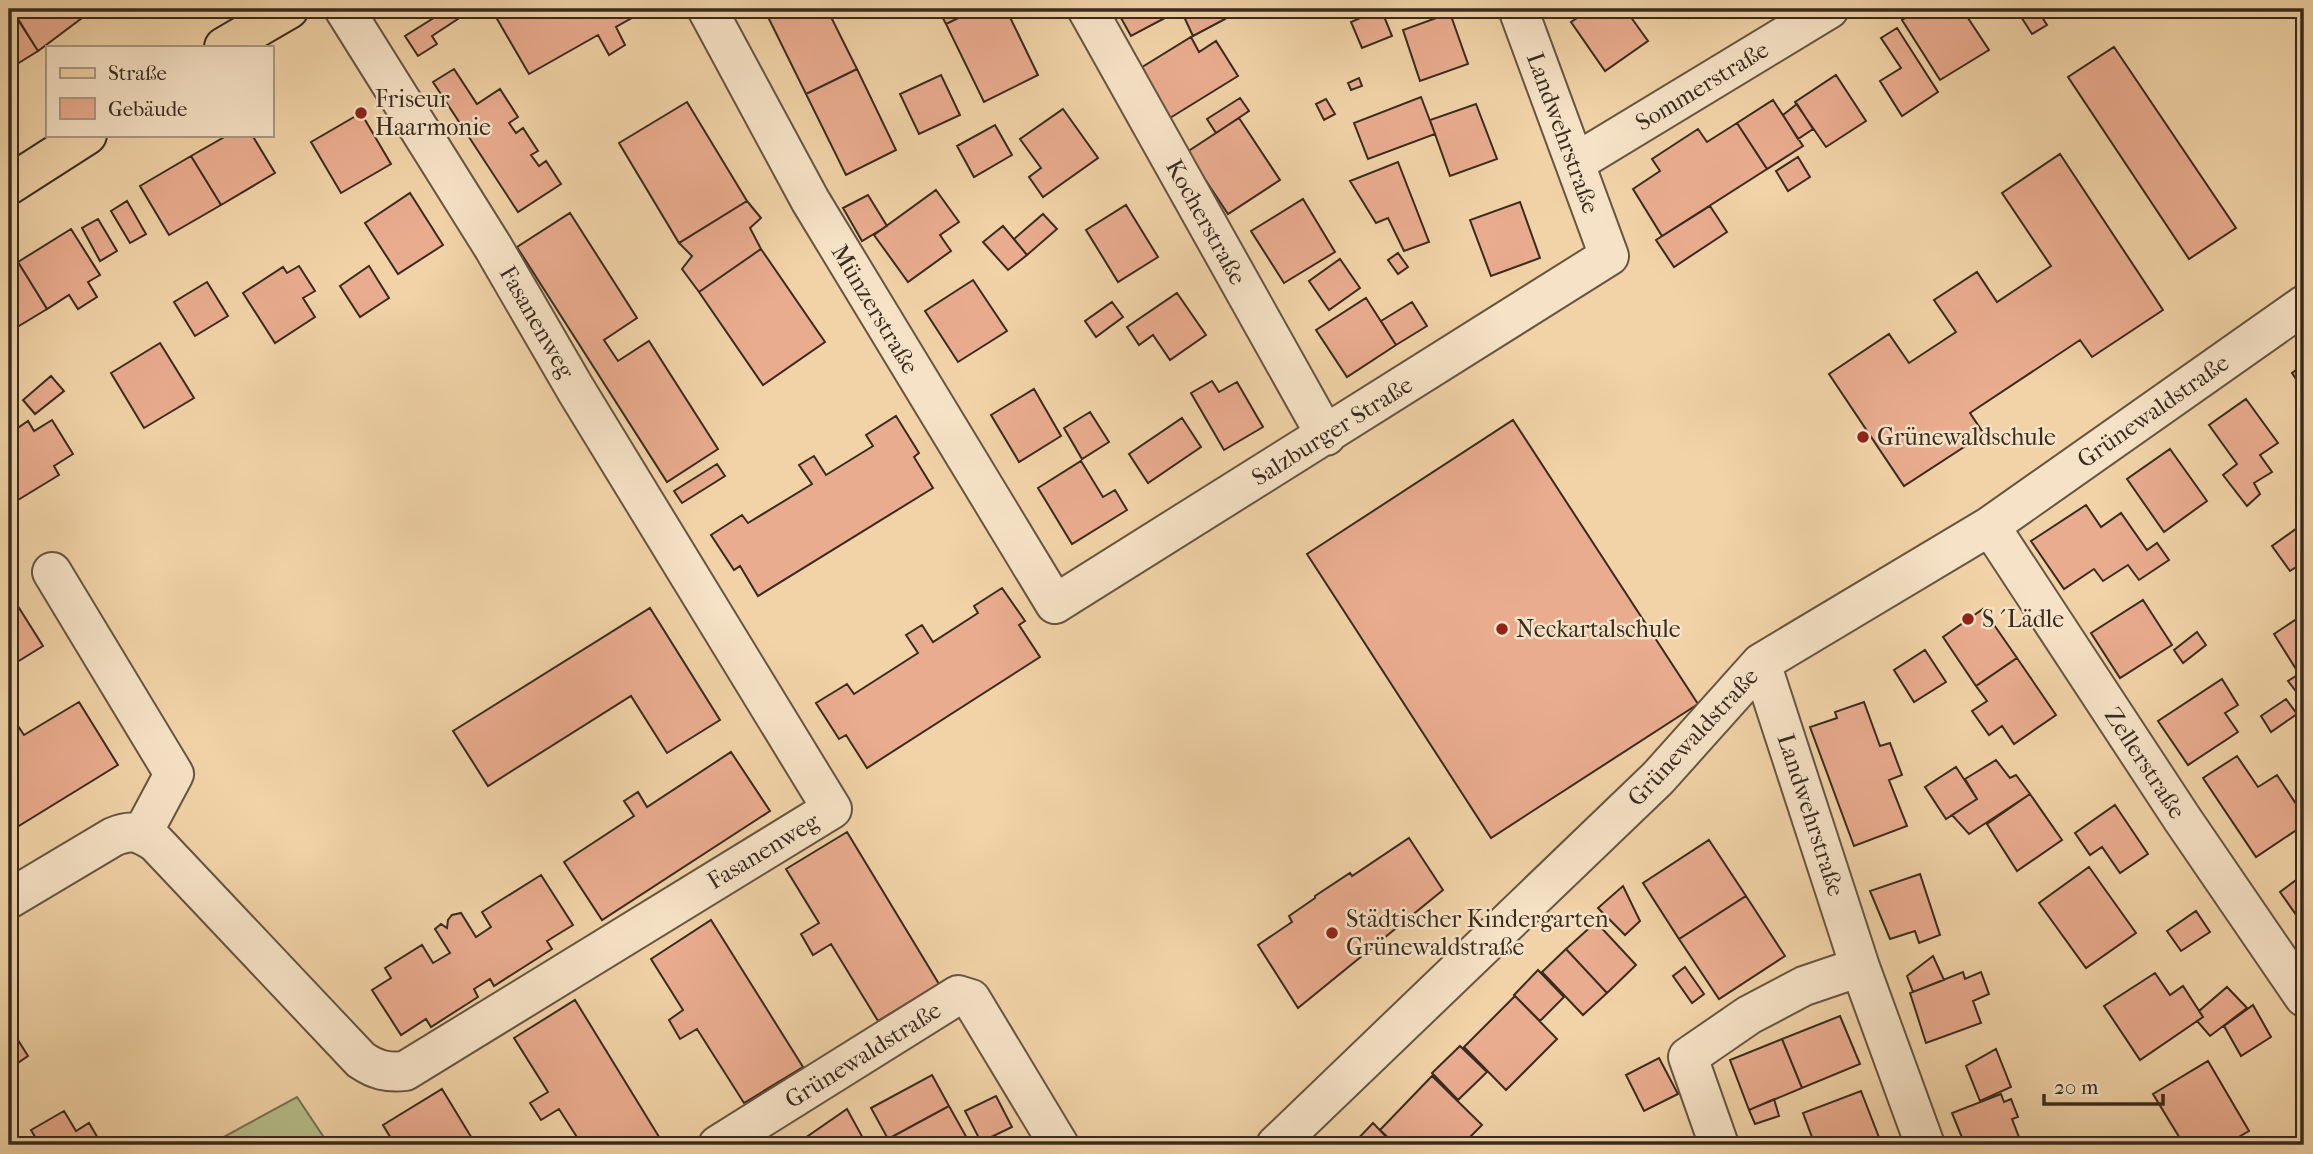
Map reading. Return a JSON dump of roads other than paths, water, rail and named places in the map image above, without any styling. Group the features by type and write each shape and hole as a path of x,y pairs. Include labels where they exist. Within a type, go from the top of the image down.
{"main road":[{"path":"226,46 289,9"},
{"path":"9,185 85,136"}],"street":[{"name":"Fasanenweg","path":"142,834 156,843 361,1060 373,1069 389,1073 405,1071 832,809 752,674 576,390 493,247 344,9"},
{"name":"Münzerstraße","path":"708,9 810,201 1055,604"},
{"name":"Kocherstraße","path":"1087,9 1326,436"},
{"name":"Landwehrstraße","path":"1518,9 1609,256"},
{"name":"Sommerstraße","path":"1575,163 1829,9"},
{"name":"Salzburger Straße","path":"1055,604 1609,256"},
{"name":"Grünewaldstraße","path":"1276,1145 1658,778 1762,663 1990,526 2304,305"},
{"name":"Zellerstraße","path":"1990,526 2183,820 2304,997"},
{"path":"9,899 113,837 126,831 142,834 174,774 52,572"},
{"name":"Landwehrstraße","path":"1762,663 1860,967 1925,1145"},
{"path":"95,693 161,799"},
{"path":"1719,1145 1688,1057 1749,1015 1804,986 1860,967"},
{"name":"Grünewaldstraße","path":"718,1145 958,995 971,999 1059,1145"}],"place":[{"name":"Friseur Haarmonie","path":"361,113"},
{"name":"Grünewaldschule","path":"1863,437"},
{"name":"S´Lädle","path":"1968,619"},
{"name":"Neckartalschule","path":"1502,629"},
{"name":"Städtischer Kindergarten Grünewaldstraße","path":"1332,933"}]}
